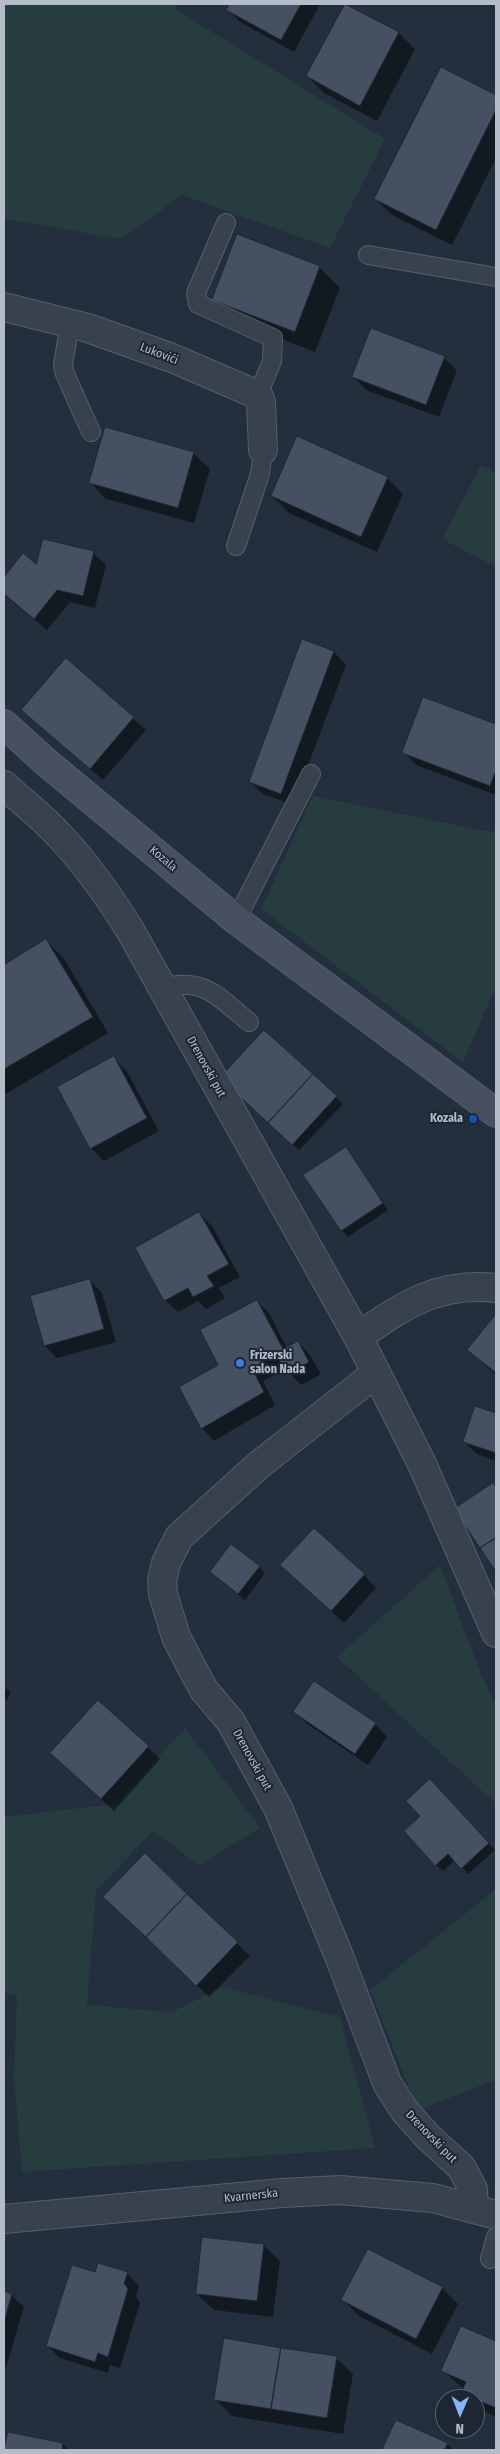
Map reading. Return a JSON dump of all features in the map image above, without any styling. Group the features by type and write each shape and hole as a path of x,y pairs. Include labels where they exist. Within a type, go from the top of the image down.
{"main road":[{"name":"Kozala","path":"4,724 47,763 236,920 495,1109"}],"street":[{"name":"Lukovići","path":"4,307 70,323 172,358 258,395"},
{"path":"258,395 261,402 263,450"},
{"name":"Drenovski put","path":"4,785 50,826 105,890 162,988 358,1337 422,1464 496,1633"},
{"path":"358,1337 398,1310 429,1294 454,1287 496,1288"},
{"name":"Drenovski put","path":"376,1373 260,1464 179,1537 166,1562 162,1581 162,1594 176,1637 204,1690 231,1722 278,1808 388,2083 404,2110 428,2137 460,2167 485,2212"},
{"name":"Kvarnerska","path":"4,2219 282,2193 340,2190 433,2198 485,2212"}],"lane":[{"path":"226,223 196,293 196,300 198,304 273,338 272,361 258,395"},
{"path":"368,255 496,277"},
{"path":"70,323 63,365 65,374 91,432"},
{"path":"236,546 260,474 263,450"},
{"path":"236,920 311,774"},
{"path":"162,988 174,984 205,986 249,1022"},
{"path":"490,2259 496,2237"}],"green space":[{"path":"4,4 176,4 175,9 385,139 330,248 182,195 121,239 4,219"},
{"path":"481,465 496,473 496,567 442,539"},
{"path":"313,796 496,833 496,986 463,1062 261,909"},
{"path":"440,1565 482,1677 496,1704 496,1804 337,1657"},
{"path":"185,1728 260,1828 199,1865 153,1831 96,1891 87,2005 172,2012 222,1987 340,2017 375,2148 22,2172 14,2079 17,1996 4,1992 4,1817 115,1804"},
{"path":"496,1889 496,2080 418,2110 370,1990"}],"building":[{"path":"230,4 301,4 281,40 226,10"},
{"path":"345,4 399,32 360,106 306,76"},
{"path":"441,67 496,95 496,110 436,230 374,199"},
{"path":"237,234 320,266 295,332 212,300"},
{"path":"371,328 445,356 426,405 352,377"},
{"path":"105,427 194,452 178,508 89,483"},
{"path":"297,436 388,477 361,537 271,496"},
{"path":"43,539 94,551 83,596 57,590 34,619 4,594 4,577 23,553 36,564"},
{"path":"302,639 334,651 281,794 249,782"},
{"path":"66,658 134,717 90,769 21,710"},
{"path":"423,697 496,724 496,770 490,786 402,753"},
{"path":"46,939 93,1017 4,1069 4,965"},
{"path":"264,1030 313,1074 268,1123 220,1078"},
{"path":"114,1056 147,1118 90,1149 57,1087"},
{"path":"313,1074 337,1096 292,1145 268,1123"},
{"path":"346,1147 383,1203 341,1231 303,1175"},
{"path":"199,1212 229,1264 207,1276 214,1286 193,1297 188,1288 164,1301 135,1248"},
{"path":"90,1279 104,1329 44,1346 30,1296"},
{"name":"Frizerski salon Nada","path":"257,1300 283,1349 298,1341 309,1362 287,1374 277,1355 252,1368 264,1392 201,1429 179,1387 218,1365 200,1330"},
{"path":"496,1314 496,1373 467,1350"},
{"path":"475,1406 496,1413 496,1453 463,1442"},
{"path":"493,1483 496,1487 496,1538 480,1548 454,1509"},
{"path":"314,1528 365,1574 331,1611 280,1565"},
{"path":"496,1538 496,1568 494,1569 480,1548"},
{"path":"231,1544 260,1566 238,1594 210,1572"},
{"path":"314,1681 376,1723 355,1754 293,1712"},
{"path":"98,1700 149,1746 101,1799 50,1753"},
{"path":"430,1779 489,1843 461,1869 448,1854 435,1866 404,1831 420,1816 406,1801"},
{"path":"145,1853 187,1894 146,1937 103,1897"},
{"path":"187,1894 238,1942 196,1986 146,1937"},
{"path":"202,2237 264,2244 257,2301 196,2294"},
{"path":"368,2249 443,2287 416,2339 341,2300"},
{"path":"98,2263 128,2272 124,2283 128,2289 108,2357 98,2353 95,2362 46,2346 72,2265 95,2272"},
{"path":"4,2291 12,2294 4,2322"},
{"path":"461,2326 496,2341 496,2408 485,2403 485,2389 463,2389 466,2382 441,2371"},
{"path":"224,2338 281,2348 271,2409 214,2400"},
{"path":"281,2348 337,2356 327,2418 271,2409"},
{"path":"396,2420 435,2437 435,2439 448,2443 444,2450 382,2450"},
{"path":"8,2432 63,2443 62,2450 4,2450"}],"place":[{"name":"Kozala","path":"473,1119"},
{"name":"Frizerski salon Nada","path":"240,1363"}]}
